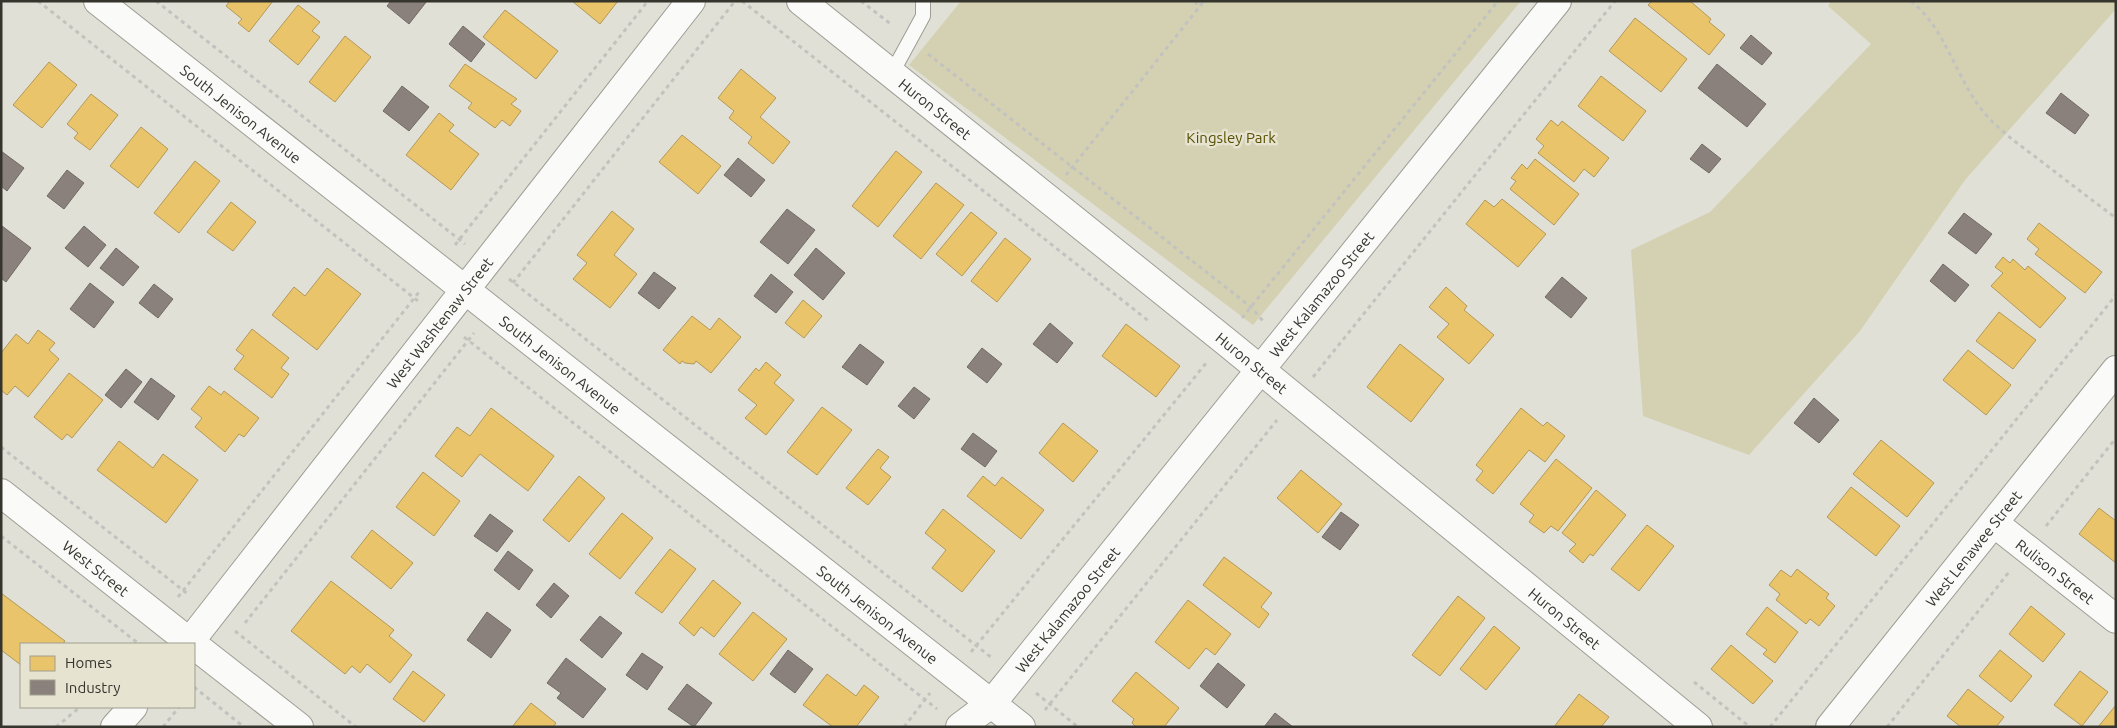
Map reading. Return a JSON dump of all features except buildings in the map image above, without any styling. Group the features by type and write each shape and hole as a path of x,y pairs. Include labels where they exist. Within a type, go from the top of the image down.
{"street":[{"name":"South Jenison Avenue","path":"98,1 950,671 988,715 1021,727"},
{"name":"West Washtenaw Street","path":"192,643 692,1"},
{"name":"Huron Street","path":"801,1 1224,340 1698,727"},
{"name":"West Kalamazoo Street","path":"960,727 988,715 1014,675 1261,371 1557,1"},
{"name":"West Lenawee Street","path":"1830,727 2116,370"},
{"name":"West Street","path":"1,492 190,643"},
{"name":"Rulison Street","path":"1994,523 2116,619"},
{"name":"West Street","path":"195,647 299,727"},
{"path":"115,727 132,708"}],"lane":[{"path":"892,73 923,16 924,1"}],"path":[{"path":"38,1 938,710"},
{"path":"156,1 1078,727"},
{"path":"141,643 648,1"},
{"path":"195,687 735,1"},
{"path":"1196,1 1197,10"},
{"path":"1064,178 1204,1"},
{"path":"904,727 924,700 950,671 977,646 1498,1"},
{"path":"1044,711 1615,1"},
{"path":"1911,1 1920,8 1936,30 1951,54 1965,86 1982,111 2004,133 2116,218"},
{"path":"1770,727 2116,295"},
{"path":"1887,727 2116,438"},
{"path":"1,447 356,727"},
{"path":"1,536 139,643"},
{"path":"195,689 244,727"},
{"path":"56,727 79,708"},
{"path":"163,727 178,708"}],"green space":[{"name":"Kingsley Park","path":"961,1 1521,1 1253,325 909,65"},
{"path":"1831,1 2116,1 2116,9 1965,180 1860,331 1749,455 1643,416 1631,250 1710,212 1871,44 1828,6"}]}
